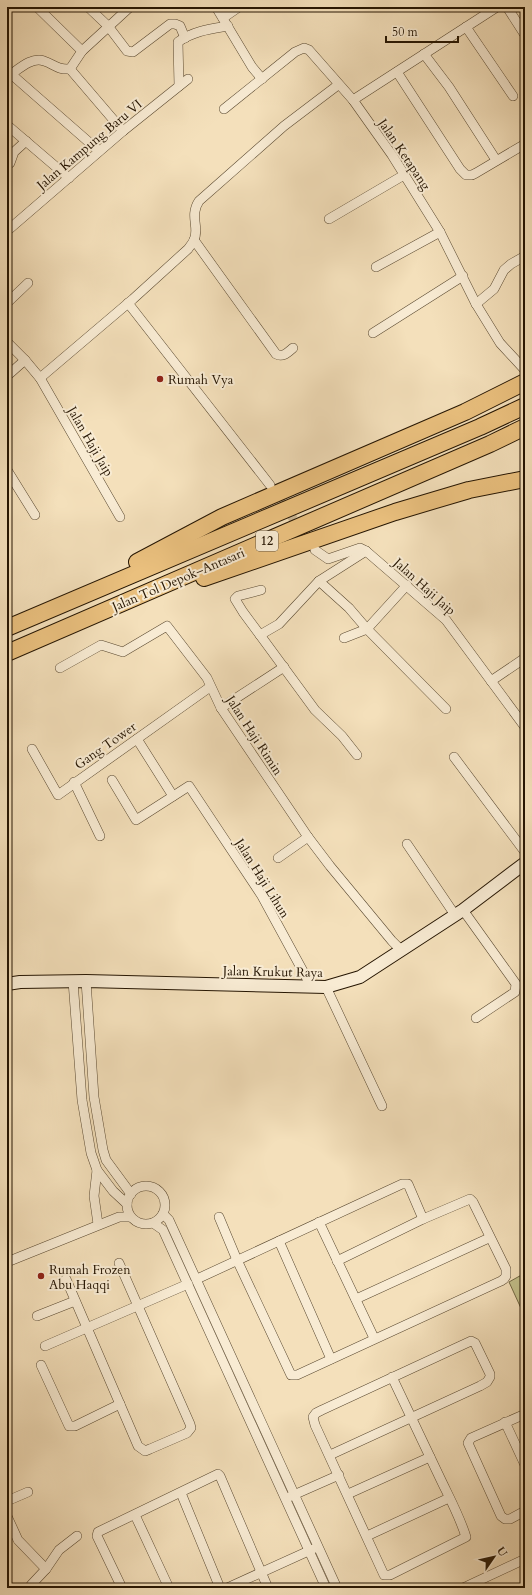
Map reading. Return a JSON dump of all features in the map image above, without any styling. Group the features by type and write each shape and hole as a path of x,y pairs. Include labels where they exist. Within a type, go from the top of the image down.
{"highway":[{"path":"501,395 525,378"},
{"path":"59,605 222,517 465,412 525,382"},
{"name":"Jalan Tol Depok–Antasari","path":"7,628 472,431 525,406"},
{"name":"Jalan Tol Depok–Antasari","path":"7,652 476,450 525,427"},
{"path":"80,620 395,512 469,490 525,479"}],"street":[{"path":"88,7 108,26 127,51 133,52 170,24 180,26 184,38"},
{"path":"99,151 9,76 31,61 36,60 43,60 62,70 70,69 82,51 130,7"},
{"path":"216,7 252,67 262,79"},
{"path":"223,18 239,7"},
{"path":"353,100 496,7"},
{"path":"507,7 525,35"},
{"path":"42,9 82,51"},
{"path":"179,86 178,42 205,29 228,26"},
{"path":"466,27 513,96"},
{"name":"Jalan Ketapang","path":"224,108 299,50 306,48 313,53 338,85 353,100 392,156 440,232 476,304 500,343 524,369"},
{"path":"424,54 449,86 496,160"},
{"path":"70,69 123,131"},
{"path":"397,72 460,169 466,175 476,173 525,144"},
{"name":"Jalan Kampung Baru VI","path":"7,231 99,151 188,79"},
{"path":"40,378 128,303 188,249 194,240 196,233 194,211 199,201 284,126 338,85"},
{"path":"7,125 69,178"},
{"path":"7,165 10,163 14,152 26,141"},
{"path":"329,219 404,175"},
{"path":"376,267 440,232"},
{"path":"194,240 276,354 283,356 293,348"},
{"path":"476,304 494,289 504,270 516,260 525,256"},
{"path":"373,333 463,276"},
{"path":"7,303 28,284"},
{"path":"128,303 270,485"},
{"name":"Jalan Haji Jaip","path":"7,342 40,378 120,517"},
{"path":"7,376 25,360"},
{"path":"7,470 35,515"},
{"path":"315,550 328,559 358,548 366,551"},
{"path":"260,635 279,624 319,581 366,551"},
{"name":"Jalan Haji Jaip","path":"366,551 446,620 525,727"},
{"path":"319,581 349,608 367,629 446,709"},
{"path":"344,638 367,629 407,585"},
{"path":"261,590 238,596 235,599 315,710 342,736 357,755"},
{"name":"Jalan Haji Rimin","path":"60,668 102,645 122,652 167,626 207,678 221,708 308,837 339,878 401,950"},
{"path":"491,681 525,658"},
{"path":"221,708 284,667"},
{"name":"Gang Tower","path":"32,750 58,795 74,782 210,687"},
{"path":"112,780 136,820 173,796 137,739"},
{"path":"454,757 525,852"},
{"path":"74,782 100,836"},
{"name":"Jalan Haji Lihun","path":"173,796 189,786 262,896 311,986"},
{"path":"278,858 308,837"},
{"path":"407,844 459,913 516,984 515,992 476,1018"},
{"name":"Jalan Krukut Raya","path":"7,984 20,982 86,981 326,987 360,977 459,913 525,863"},
{"path":"73,981 82,1100 91,1153 96,1167 134,1220 143,1224 153,1223 163,1214 165,1203 160,1193 156,1189 145,1186 139,1187 130,1194"},
{"path":"7,1262 98,1224 119,1217 128,1210 130,1194 106,1160 103,1150 94,1097 86,981"},
{"path":"326,987 382,1106"},
{"path":"96,1167 106,1160"},
{"path":"96,1167 94,1196 98,1224"},
{"path":"197,1279 402,1184 408,1184 424,1219"},
{"path":"219,1217 237,1260 291,1375 297,1375 504,1279 506,1276 506,1269 489,1238 473,1202 470,1199 424,1219 337,1261"},
{"path":"163,1214 169,1220 197,1279 239,1375 337,1588"},
{"path":"319,1222 374,1338"},
{"path":"153,1223 163,1230 326,1588"},
{"path":"356,1299 489,1238"},
{"path":"278,1241 331,1359"},
{"path":"66,1279 138,1446 145,1451 187,1433 191,1428 119,1263"},
{"path":"45,1346 188,1284"},
{"path":"37,1316 75,1301"},
{"path":"330,1455 411,1417 480,1386 489,1380 490,1374 475,1343 471,1341 316,1413 313,1419 384,1575 390,1575 466,1537 430,1457 411,1417 392,1378"},
{"path":"41,1365 69,1426 74,1426 120,1404"},
{"path":"230,1379 239,1375"},
{"path":"525,1414 469,1440 469,1445 501,1516 505,1519 510,1519 525,1511"},
{"path":"505,1422 525,1465"},
{"path":"348,1494 430,1457"},
{"path":"122,1588 97,1534 217,1475 220,1475 260,1573 268,1588"},
{"path":"285,1499 339,1475"},
{"path":"7,1501 28,1492"},
{"path":"181,1493 220,1588"},
{"path":"367,1536 449,1498"},
{"path":"135,1515 169,1588"},
{"path":"7,1516 18,1540 46,1569"},
{"path":"31,1585 46,1569 59,1550 77,1536"},
{"path":"227,1588 318,1546"},
{"path":"463,1588 525,1559"}],"shaded area":[{"path":"525,1273 525,1317 509,1282"}],"tunnel":[{"path":"273,490 311,544"}],"place":[{"name":"Rumah Vya","path":"160,379"},
{"name":"Rumah Frozen Abu Haqqi","path":"41,1276"}]}
